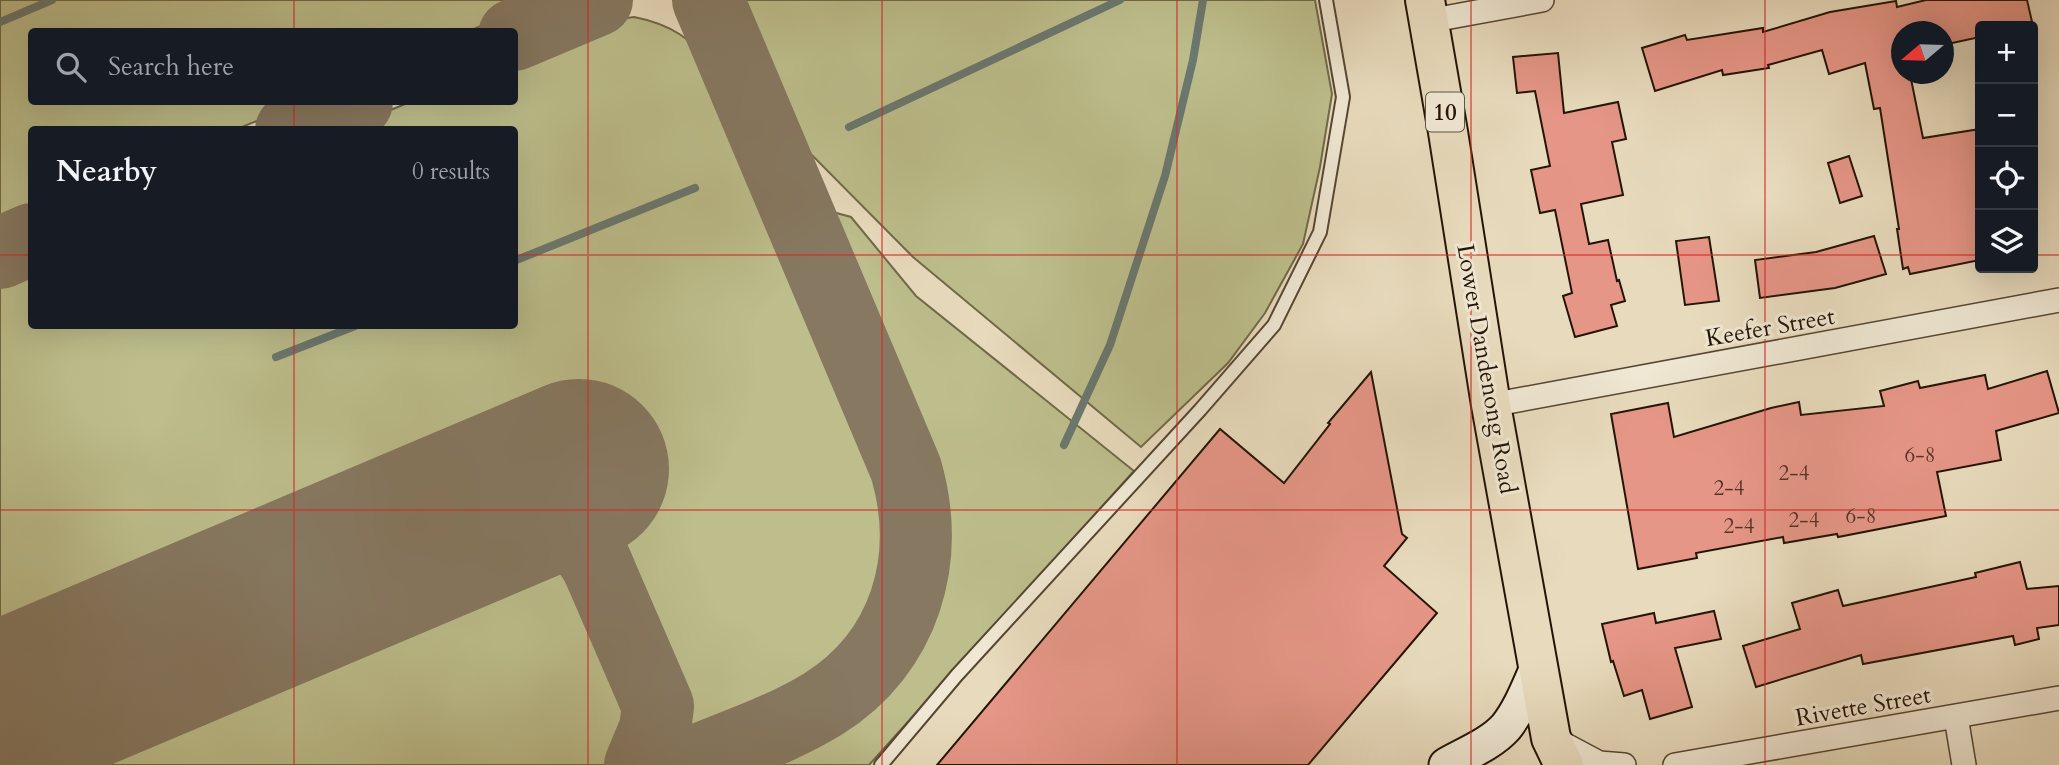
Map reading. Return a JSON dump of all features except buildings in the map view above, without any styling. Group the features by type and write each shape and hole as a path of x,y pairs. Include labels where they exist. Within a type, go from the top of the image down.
{"highway":[{"name":"Lower Dandenong Road","path":"1427,10 1491,405 1554,756"}],"main road":[{"path":"1446,765 1505,728 1519,709 1539,663"}],"street":[{"path":"1427,10 1542,0"},
{"name":"Keefer Street","path":"1491,405 2059,300"},
{"name":"Rivette Street","path":"1675,765 2059,698"},
{"path":"1956,717 1964,765"},
{"path":"1554,756 1624,765"}],"lane":[{"path":"881,765 957,675 1274,326 1320,232 1343,97 1326,0"}],"green space":[{"path":"0,0 544,0 476,28 28,28 28,105 296,105 244,126 28,126 28,217 0,230"},
{"path":"731,0 1315,0 1332,94 1303,244 1265,313 1228,363 1141,447 913,257 785,128"},
{"path":"634,17 659,24 690,41 715,70 880,466 890,528 883,587 872,615 857,640 836,663 811,683 784,699 695,737 566,434 0,674 0,275 28,263 28,329 518,329 518,126 351,126 403,105 518,105 518,56 598,22"},
{"path":"829,211 851,217 916,296 1134,471 869,765 740,765 796,742 828,725 878,684 898,659 914,632 927,603 935,572 939,540 937,507 922,450"},
{"path":"507,553 540,556 563,568 589,599 612,641 627,680 630,704 625,732 608,765 0,765 0,755 465,559"}],"waterway":[{"path":"0,22 52,0"},
{"path":"849,127 1120,0"},
{"path":"1064,445 1110,345 1165,176 1193,60 1203,0"},
{"path":"518,259 695,188"},
{"path":"276,357 347,329"}],"taxiway":[{"path":"518,33 597,0"},
{"path":"686,765 790,722 823,704 851,683 875,658 893,631 905,601 913,569 916,536 906,469 708,0"},
{"path":"300,126 350,105"},
{"path":"0,253 28,241"},
{"path":"559,477 658,706 655,729 640,765"},
{"path":"355,564 476,517 512,512 530,514 561,527 588,551 598,567"}],"runway":[{"path":"0,714 579,469"}]}
